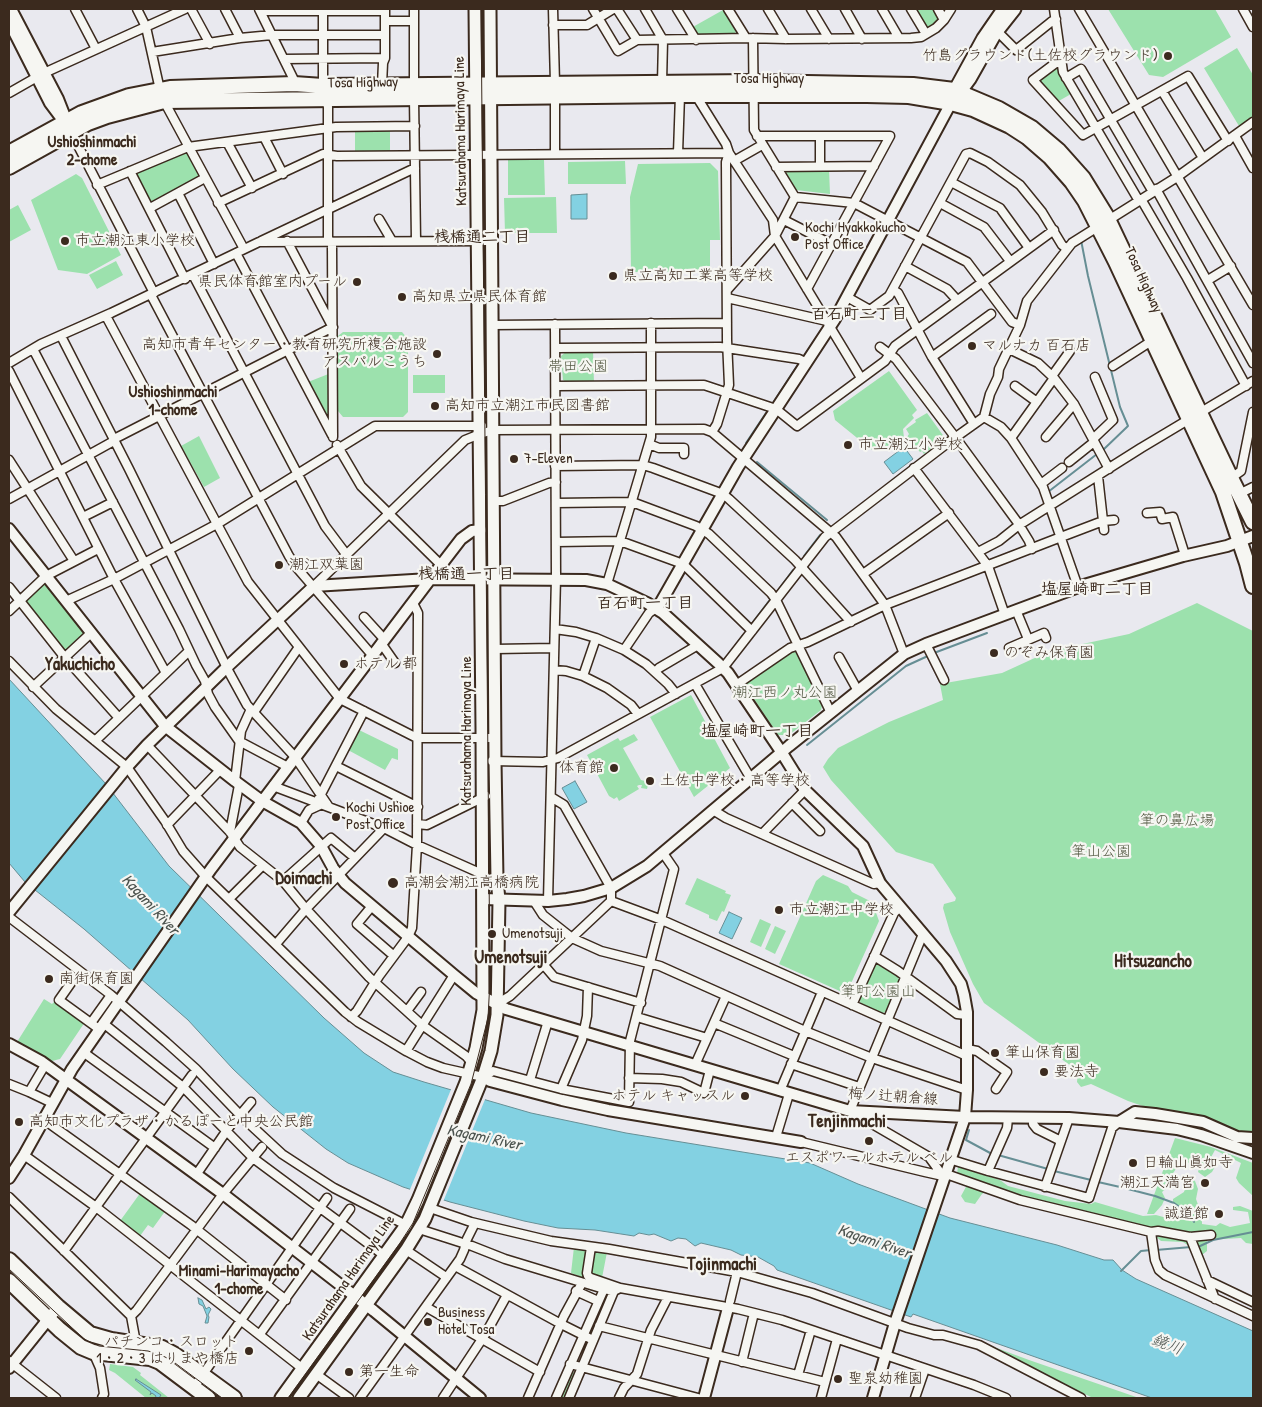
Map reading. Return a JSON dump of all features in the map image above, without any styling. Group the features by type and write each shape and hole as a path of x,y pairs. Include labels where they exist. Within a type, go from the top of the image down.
{"highway":[{"name":"Tosa Highway","path":"555,90 662,83 901,96 955,95 973,109 995,118 1027,137 1050,157 1072,182 1103,223 1195,417 1248,564 1253,586"},
{"name":"Tosa Highway","path":"162,95 170,88 294,84 325,92 382,85 414,92"},
{"name":"Tosa Highway","path":"9,153 67,125 104,104 129,96 555,90 695,94 754,89"},
{"name":"Tosa Highway","path":"9,167 67,125"},
{"name":"Tosa Highway","path":"1103,223 1153,340 1231,478 1253,522"},
{"path":"9,1260 60,1304 90,1334 111,1340 162,1348 234,1398"},
{"path":"9,1280 70,1340 81,1347 93,1352 154,1359 167,1366 208,1398"}],"main road":[{"name":"Katsurahama Harimaya Line","path":"299,1398 367,1305 419,1229 482,1082 491,1051 497,1014 499,900 495,738 491,154 475,9"},
{"name":"Katsurahama Harimaya Line","path":"281,1398 406,1226 469,1073 480,1026 484,996 476,154 490,9"},
{"path":"955,95 983,38 1003,9"},
{"path":"955,95 996,33 1015,9"}],"street":[{"path":"11,9 40,75 50,104 67,125 203,394 289,556 372,655"},
{"path":"75,9 96,49"},
{"path":"137,9 146,27 162,95 218,203 287,350 355,479 441,565"},
{"path":"9,93 40,75 185,9"},
{"path":"191,9 210,44"},
{"path":"225,9 240,38"},
{"path":"414,9 416,241"},
{"path":"553,9 555,154"},
{"path":"593,9 618,51 637,40 921,37 936,28 944,20 950,9"},
{"path":"553,25 587,25 613,9"},
{"path":"617,9 637,40"},
{"path":"644,9 664,40 662,83"},
{"path":"677,9 696,40"},
{"path":"728,9 749,38 754,89 754,130 795,198"},
{"path":"768,9 786,39"},
{"path":"811,9 829,39"},
{"path":"845,9 862,39"},
{"path":"882,9 899,38"},
{"path":"911,9 926,34"},
{"path":"938,9 944,20"},
{"path":"978,552 999,541 1019,525 1050,505 1250,384 1066,78 1063,72 1054,9"},
{"path":"1079,9 1253,305"},
{"path":"1243,9 1253,27"},
{"path":"323,10 323,58 328,107 328,238 332,246 333,437"},
{"path":"294,84 293,78 260,11 385,10 385,58 382,85"},
{"path":"996,33 1001,35 1016,50 1056,19"},
{"path":"385,21 414,21"},
{"path":"9,22 40,75"},
{"path":"152,52 240,38 272,35 385,35"},
{"path":"284,59 385,58"},
{"path":"1061,59 1033,80 1083,135 1188,76 1228,141"},
{"path":"1066,78 1081,69 1208,280 1253,364"},
{"path":"1162,91 1203,158"},
{"path":"678,153 680,94"},
{"path":"695,94 726,144 729,153 773,220 775,236 861,378"},
{"path":"624,650 648,613 661,602 743,459 807,363 828,324 846,297 955,95"},
{"path":"482,761 552,761 723,668 831,531 984,417 999,369 1020,325 1027,301 1072,242 1177,177 1253,122"},
{"path":"98,185 188,147 327,128 415,126"},
{"path":"757,136 890,136 807,289"},
{"path":"820,136 820,165"},
{"path":"1235,136 1253,168"},
{"path":"264,137 283,174"},
{"path":"227,142 252,188"},
{"path":"734,161 762,145"},
{"path":"218,203 323,154 337,156 729,153"},
{"path":"712,432 717,424 729,385 727,348 726,162 729,153"},
{"path":"846,297 870,310 890,296 966,154 970,153 988,162 1020,185 1042,212 1062,246 1067,249"},
{"path":"776,167 820,165 874,166"},
{"path":"9,363 33,349 185,279 328,208 415,168"},
{"path":"130,171 185,279"},
{"path":"150,208 205,178"},
{"path":"951,182 1000,208 1029,248"},
{"path":"178,193 214,264"},
{"path":"727,294 775,236 795,198"},
{"path":"795,198 854,203 967,262 1012,322 1020,325"},
{"path":"940,203 984,227 1010,261"},
{"path":"379,220 392,241"},
{"path":"784,220 832,244"},
{"path":"556,386 704,385 776,408 797,426 884,361 895,346 1054,230"},
{"path":"287,241 333,327"},
{"path":"258,242 491,241"},
{"path":"906,266 947,289 957,300"},
{"path":"1208,280 1231,266"},
{"path":"193,275 325,526 346,554"},
{"path":"893,290 898,293 932,357 974,424"},
{"path":"727,294 828,324"},
{"path":"932,357 991,314"},
{"path":"106,316 248,582 340,699 417,738 495,738"},
{"path":"607,584 652,429 651,323"},
{"path":"492,324 727,323"},
{"path":"548,901 556,578 555,324"},
{"path":"9,498 114,440 333,327"},
{"path":"61,336 247,705 295,758 322,802"},
{"path":"1112,366 1153,340"},
{"path":"556,348 720,346 799,359 807,363"},
{"path":"880,346 896,359 955,437 1019,525 1032,548"},
{"path":"33,349 205,681 206,688 215,707 239,741 288,767"},
{"path":"1009,349 1038,363 1053,377 1074,404 1109,469"},
{"path":"1011,438 1070,351"},
{"path":"9,371 98,549 166,673"},
{"path":"1070,462 1113,420 1095,376"},
{"path":"1015,386 1037,402"},
{"path":"1046,437 1074,404"},
{"path":"1231,478 1241,471 1253,412"},
{"path":"984,417 1001,427 1011,438 1041,484 1078,587"},
{"path":"66,601 114,579 217,524 375,426 479,430 704,429 712,432 831,531 885,605 904,654"},
{"path":"9,912 147,744 278,621 465,440 479,430"},
{"path":"649,444 660,448 684,448 684,454"},
{"path":"9,460 74,561"},
{"path":"555,466 643,465 722,494 802,566 851,622"},
{"path":"914,468 988,566 1005,615"},
{"path":"1041,484 1062,468"},
{"path":"1098,476 1104,530"},
{"path":"494,501 503,501 548,483 556,482"},
{"path":"1239,494 1253,487"},
{"path":"83,517 113,502"},
{"path":"556,503 632,502 702,529 771,593 776,600 831,713"},
{"path":"1147,514 1160,512 1162,519 1173,517 1185,556"},
{"path":"863,574 949,513"},
{"path":"736,685 790,648 808,642 885,605 1061,536 1103,521 1114,520"},
{"name":"梅ノ辻朝倉線","path":"9,529 165,726 262,801 300,823 321,846 339,876 372,906 454,975 506,1009 784,1093 850,1111 964,1117 1069,1118 1119,1122 1177,1129 1201,1135 1253,1153"},
{"path":"9,1178 83,1052 112,996 132,982 232,835 262,801 429,580 462,539 472,530 481,530"},
{"path":"483,899 548,901 584,896 611,888 640,871 663,853 858,690 904,654 1078,587 1239,542 1253,536"},
{"path":"556,542 620,541 683,564 752,631"},
{"path":"9,611 46,576 98,549"},
{"path":"314,586 429,580 556,578 586,580 607,584 656,608 723,668 782,753 805,790 859,840 880,883 946,961 957,978 964,995 967,1015 967,1090 964,1117 939,1188 873,1398"},
{"path":"9,587 66,658 119,718"},
{"path":"351,1017 408,938 412,928 418,807 418,613 413,603"},
{"path":"1016,610 1028,639"},
{"path":"364,617 383,642 394,663"},
{"path":"555,629 596,638 624,650 638,658 655,672 676,694"},
{"path":"33,687 91,633"},
{"path":"1009,648 1044,633 1046,638"},
{"path":"583,676 596,638"},
{"path":"926,644 944,680"},
{"path":"655,672 698,645"},
{"path":"232,835 241,732 253,710 298,646"},
{"path":"495,649 554,648"},
{"path":"95,741 189,651"},
{"path":"839,657 858,690"},
{"path":"9,661 56,709 127,767 203,880 229,899 351,1017 426,1062 442,1068 469,1073 482,1082 490,1081 608,1110 776,1137 944,1176 949,1175 1020,1200 1151,1232 1190,1237 1211,1235"},
{"path":"554,670 583,676 621,696 638,714"},
{"path":"695,684 751,779"},
{"path":"300,823 309,810 322,802 336,766 364,711"},
{"path":"147,744 232,835 240,847 283,881 306,909 375,983 422,1024 466,1056 469,1073"},
{"path":"336,766 418,807"},
{"path":"167,825 220,770"},
{"path":"273,786 309,800 322,802 384,828 482,874"},
{"path":"762,834 805,790"},
{"path":"417,824 427,825 496,791"},
{"path":"497,1004 510,996 611,901 611,888 564,805 551,797"},
{"path":"309,800 309,810"},
{"path":"792,803 820,831"},
{"path":"713,810 726,818 867,881 874,884 880,883"},
{"path":"276,944 306,909 384,828"},
{"path":"283,881 331,838 355,858"},
{"path":"482,1082 493,1071 561,1089 629,1102 630,1041 674,869 663,853"},
{"path":"229,899 263,866"},
{"path":"534,901 543,915 572,938 601,951 660,966 805,1031 872,1058 967,1090"},
{"path":"611,901 662,920 887,1021 967,1053 977,1051 1007,1072 996,1089"},
{"path":"372,906 357,924 394,956"},
{"path":"852,1005 894,913 900,907"},
{"path":"9,917 112,996 196,1069 237,1117 296,1165 334,1188 406,1226"},
{"path":"922,934 850,1111 929,1157 944,1176"},
{"path":"874,956 957,1014 967,1015"},
{"path":"543,964 554,977 641,1003"},
{"path":"406,1051 454,975"},
{"path":"72,980 60,1000 183,1087 253,1158 385,1256"},
{"path":"561,1089 582,1040 588,987"},
{"path":"407,1011 421,992"},
{"path":"776,1137 784,1093 793,1060 822,992"},
{"path":"695,1065 726,996"},
{"path":"637,1017 707,1038"},
{"path":"530,1080 548,1021"},
{"path":"714,1023 793,1060 859,1087"},
{"path":"9,1044 45,1065 223,1194 367,1305 480,1398"},
{"path":"83,1052 215,1148"},
{"path":"29,1092 45,1065"},
{"path":"629,1078 662,1079 681,1082 704,1092 710,1070"},
{"path":"64,1251 192,1075"},
{"path":"9,1084 52,1103"},
{"path":"196,1175 226,1130 250,1102"},
{"path":"949,1159 1089,1198 1112,1128 1135,1112 1203,1122 1237,1137 1253,1138"},
{"path":"988,1171 1007,1128 1008,1118"},
{"path":"1033,1118 1033,1124 1037,1128 1061,1141"},
{"path":"1045,1187 1069,1118"},
{"path":"43,1119 197,1230 286,1300"},
{"path":"131,1316 138,1310 223,1194 262,1147"},
{"path":"24,1155 96,1207 303,1369"},
{"path":"9,1197 131,1316 136,1344"},
{"path":"194,1387 327,1198"},
{"path":"430,1207 475,1223 551,1241 736,1272 812,1293 896,1321 979,1345 1081,1398"},
{"path":"260,1334 350,1209"},
{"path":"360,1398 455,1266 475,1223"},
{"path":"419,1229 505,1259 604,1289 729,1304 812,1330 974,1385 1006,1398"},
{"path":"1151,1232 1155,1260 1165,1275 1253,1316"},
{"path":"1190,1237 1215,1299"},
{"path":"591,1247 588,1276 617,1290"},
{"path":"406,1250 446,1277"},
{"path":"455,1266 594,1340"},
{"path":"704,1398 736,1272"},
{"path":"1207,1280 1253,1302"},
{"path":"528,1398 576,1291 582,1282"},
{"path":"556,1398 604,1289"},
{"path":"569,1398 599,1326 617,1290"},
{"path":"576,1291 598,1301"},
{"path":"443,1398 481,1340 507,1295"},
{"path":"619,1398 637,1374 648,1339 668,1297"},
{"path":"56,1398 10,1364 60,1304"},
{"path":"426,1307 540,1372"},
{"path":"742,1362 754,1313"},
{"path":"599,1326 825,1382"},
{"path":"798,1375 812,1330"},
{"path":"821,1398 837,1339"},
{"path":"93,1352 100,1368 104,1394 102,1398"},
{"path":"570,1364 698,1398"},
{"path":"915,1398 924,1369"},
{"path":"316,1374 349,1398"}],"green space":[{"path":"914,9 935,9 940,17 939,22 930,30 926,28"},
{"name":"竹島グラウンド(土佐校グラウンド)","path":"1108,9 1215,9 1231,37 1163,77 1149,75"},
{"path":"723,10 736,32 733,35 696,35 691,28"},
{"path":"1237,48 1253,75 1253,117 1239,126 1204,68"},
{"path":"1057,66 1071,94 1057,102 1039,81 1039,78"},
{"path":"481,117 488,117 488,147 482,147"},
{"path":"355,129 390,129 390,151 355,151"},
{"path":"184,151 199,175 198,178 153,203 149,202 135,174 136,171"},
{"path":"508,160 544,160 545,195 508,195"},
{"path":"625,161 626,184 568,184 568,162"},
{"path":"482,162 487,162 488,230 482,230"},
{"path":"710,163 718,171 720,240 710,240 710,266 704,266 704,272 631,272 630,197 638,164"},
{"path":"788,168 829,169 830,194 796,190 786,172"},
{"path":"76,174 82,178 121,255 87,274 58,270 31,200"},
{"path":"556,197 557,233 505,233 504,198"},
{"path":"18,205 31,230 9,242 9,210"},
{"path":"116,261 123,275 97,289 89,275"},
{"path":"483,261 488,261 489,411 484,411"},
{"path":"343,332 402,332 408,339 408,412 403,417 343,417 338,411 338,336"},
{"name":"帯田公園","path":"593,350 594,384 568,383 563,380 561,356 567,351"},
{"path":"889,371 917,410 912,415 914,418 903,429 904,438 885,450 872,450 835,420 833,411"},
{"path":"331,373 330,423 308,382"},
{"path":"413,375 445,375 445,393 413,393"},
{"path":"927,413 945,438 924,454 907,437 909,434 906,429 916,422 915,420"},
{"path":"199,436 220,478 204,487 181,446"},
{"path":"41,583 44,583 84,633 84,636 67,652 64,652 24,602"},
{"name":"筆山公園","path":"1197,603 1253,631 1253,1144 1246,1144 1209,1131 1205,1127 1128,1101 1091,1084 1081,1087 1077,1082 1078,1071 984,1003 973,984 950,932 943,908 944,904 955,901 956,898 933,864 896,852 831,780 823,767 838,748 889,722 943,700 940,684 1002,673 1050,651 1129,634"},
{"name":"潮江西ノ丸公園","path":"791,651 799,653 823,702 821,710 789,735 778,735 746,687 748,680"},
{"path":"691,695 730,768 694,797 650,717"},
{"path":"359,730 398,749 398,760 392,758 385,770 348,750"},
{"name":"体育館","path":"634,734 638,740 623,748 641,780 649,782 647,789 641,788 642,785 639,785 637,786 639,789 619,801 617,797 614,799 609,796 587,755 618,738 620,741"},
{"path":"823,875 848,886 852,892 872,902 879,921 849,988 842,992 779,964 816,881"},
{"path":"697,878 731,895 724,912 722,911 717,921 709,918 709,915 685,904"},
{"path":"760,919 771,924 761,947 750,942"},
{"path":"775,926 786,931 775,954 765,949"},
{"name":"筆町公園山","path":"881,963 897,975 900,982 888,1011 880,1014 861,1005 859,997 873,965"},
{"path":"44,999 52,1004 56,1000 85,1022 60,1059 52,1061 17,1042"},
{"path":"1175,1138 1211,1147 1253,1163 1253,1196 1236,1178 1241,1163 1215,1150 1209,1161 1216,1165 1212,1172 1205,1177 1198,1172 1200,1165 1185,1162 1178,1166 1164,1186 1167,1188 1162,1192 1165,1198 1162,1205 1154,1214 1147,1214"},
{"path":"958,1167 1000,1180 1008,1186 1065,1201 1091,1204 1095,1202 1143,1216 1156,1215 1167,1218 1172,1217 1175,1209 1173,1199 1184,1192 1186,1182 1191,1178 1195,1181 1198,1189 1196,1199 1202,1216 1202,1224 1216,1226 1220,1223 1230,1227 1250,1223 1248,1212 1233,1210 1233,1207 1240,1206 1253,1211 1253,1244 1246,1243 1241,1238 1207,1240 1207,1251 1202,1255 1183,1242 1161,1241 1144,1226 1028,1199 992,1187 982,1194 975,1204 965,1202 961,1196 967,1185 956,1179"},
{"path":"141,1192 166,1210 153,1228 148,1225 140,1236 120,1221"},
{"path":"403,1236 408,1239 372,1290 367,1286"},
{"path":"574,1247 589,1249 584,1278 571,1273"},
{"path":"593,1250 607,1252 602,1278 591,1274"},
{"path":"603,1299 606,1300 595,1327 590,1334 589,1333"},
{"path":"347,1315 351,1318 294,1398 287,1398"},
{"path":"986,1344 1029,1360 1139,1398 1093,1398"},
{"path":"110,1364 133,1367 169,1398 146,1398 109,1370"},
{"path":"573,1371 575,1375 565,1398 559,1398"}],"water":[{"path":"587,194 587,219 571,219 571,195"},
{"path":"904,447 913,459 893,474 884,462"},
{"path":"9,679 106,784 169,866 324,1018 364,1053 393,1072 531,1113 626,1133 810,1163 858,1184 950,1218 1057,1245 1104,1260 1113,1260 1122,1270 1136,1279 1253,1331 1253,1398 1152,1398 913,1314 911,1317 777,1270 774,1266 758,1257 741,1255 731,1250 701,1243 695,1246 686,1239 678,1238 671,1241 654,1234 639,1233 634,1236 595,1230 558,1228 524,1221 450,1202 403,1187 348,1163 326,1149 273,1107 233,1069 188,1020 84,929 25,882 9,863"},
{"path":"575,781 587,802 574,809 562,788"},
{"path":"729,912 742,918 732,939 719,933"},
{"path":"198,1298 202,1300 206,1309 209,1307 211,1309 208,1315 208,1323 205,1323 207,1316 203,1306 199,1304"},
{"path":"136,1379 161,1395 159,1398 155,1398 156,1396 152,1393 150,1395 151,1392"}],"pier":[{"path":"107,782 115,792 33,891 23,884"},
{"path":"452,1087 486,1097 443,1202 409,1192"}],"waterway":[{"path":"1081,240 1120,407 1128,426 1103,450"},
{"path":"804,356 824,326"},
{"path":"773,403 799,363"},
{"path":"746,443 766,413"},
{"path":"1048,492 1097,454"},
{"path":"757,462 827,520"},
{"path":"804,556 820,535"},
{"path":"779,589 793,570"},
{"path":"753,622 769,601"},
{"path":"934,653 987,633"},
{"path":"729,654 743,635"},
{"path":"807,745 906,666 930,655"},
{"path":"694,690 742,772"},
{"path":"856,832 865,841"},
{"path":"872,854 887,883"},
{"path":"891,889 914,916"},
{"path":"949,957 962,976"},
{"path":"969,1130 966,1140 992,1154"},
{"path":"998,1155 1048,1169"},
{"path":"1054,1171 1091,1180"},
{"path":"1098,1182 1120,1187"},
{"path":"1128,1189 1174,1203 1188,1213 1194,1222"},
{"path":"1198,1247 1213,1240 1253,1232"},
{"path":"1156,1250 1191,1247"},
{"path":"1121,1271 1141,1251 1151,1250"}],"tram line":[{"path":"288,1398 413,1223 471,1084 488,1018 490,980 481,9"},
{"path":"9,1269 84,1339 99,1346 148,1351 161,1355 171,1360 222,1398"}],"place":[{"name":"竹島グラウンド(土佐校グラウンド)","path":"1168,56"},
{"name":"Kochi Hyakkokucho Post Office","path":"795,237"},
{"name":"市立潮江東小学校","path":"65,241"},
{"name":"県立高知工業高等学校","path":"613,276"},
{"name":"県民体育館室内プール","path":"357,282"},
{"name":"高知県立県民体育館","path":"402,297"},
{"name":"マルナカ 百石店","path":"972,346"},
{"name":"高知市青年センター・教育研究所複合施設 アスパルこうち","path":"437,354"},
{"name":"高知市立潮江市民図書館","path":"435,406"},
{"name":"市立潮江小学校","path":"848,445"},
{"name":"7-Eleven","path":"514,459"},
{"name":"潮江双葉園","path":"279,565"},
{"name":"のぞみ保育園","path":"994,653"},
{"name":"ホテル 都","path":"344,664"},
{"name":"体育館","path":"614,768"},
{"name":"土佐中学校・高等学校","path":"650,781"},
{"name":"Kochi Ushioe Post Office","path":"336,817"},
{"name":"高潮会潮江高橋病院","path":"393,883"},
{"name":"市立潮江中学校","path":"779,910"},
{"name":"Umenotsuji","path":"492,934"},
{"name":"南街保育園","path":"49,979"},
{"name":"筆山保育園","path":"995,1053"},
{"name":"要法寺","path":"1044,1072"},
{"name":"ホテル キャッスル","path":"745,1096"},
{"name":"高知市文化プラザ・かるぽーと中央公民館","path":"19,1122"},
{"name":"エスポワールホテル ベル","path":"869,1141"},
{"name":"日輪山眞如寺","path":"1133,1163"},
{"name":"潮江天満宮","path":"1205,1183"},
{"name":"誠道館","path":"1219,1214"},
{"name":"Business Hotel Tosa","path":"428,1322"},
{"name":"パチンコ・スロット 1・2・3 はりまや橋店","path":"249,1351"},
{"name":"第一生命","path":"349,1372"},
{"name":"聖泉幼稚園","path":"838,1379"}],"district":[{"name":"Ushioshinmachi 2-chome","path":"92,152"},
{"name":"桟橋通二丁目","path":"482,238"},
{"name":"百石町二丁目","path":"859,315"},
{"name":"Ushioshinmachi 1-chome","path":"173,402"},
{"name":"桟橋通一丁目","path":"466,575"},
{"name":"塩屋崎町二丁目","path":"1097,590"},
{"name":"百石町一丁目","path":"645,604"},
{"name":"Yakuchicho","path":"80,665"},
{"name":"塩屋崎町一丁目","path":"757,732"},
{"name":"Doimachi","path":"304,879"},
{"name":"Umenotsuji","path":"511,958"},
{"name":"Hitsuzancho","path":"1153,962"},
{"name":"Tenjinmachi","path":"847,1122"},
{"name":"Tojinmachi","path":"722,1265"},
{"name":"Minami-Harimayacho 1-chome","path":"239,1281"}],"park label":[{"name":"筆の鼻広場","path":"1177,821"}],"water label":[{"name":"Kagami River","path":"150,905"},
{"name":"Kagami River","path":"484,1138"},
{"name":"Kagami River","path":"874,1242"},
{"name":"鏡川","path":"1167,1345"}]}
